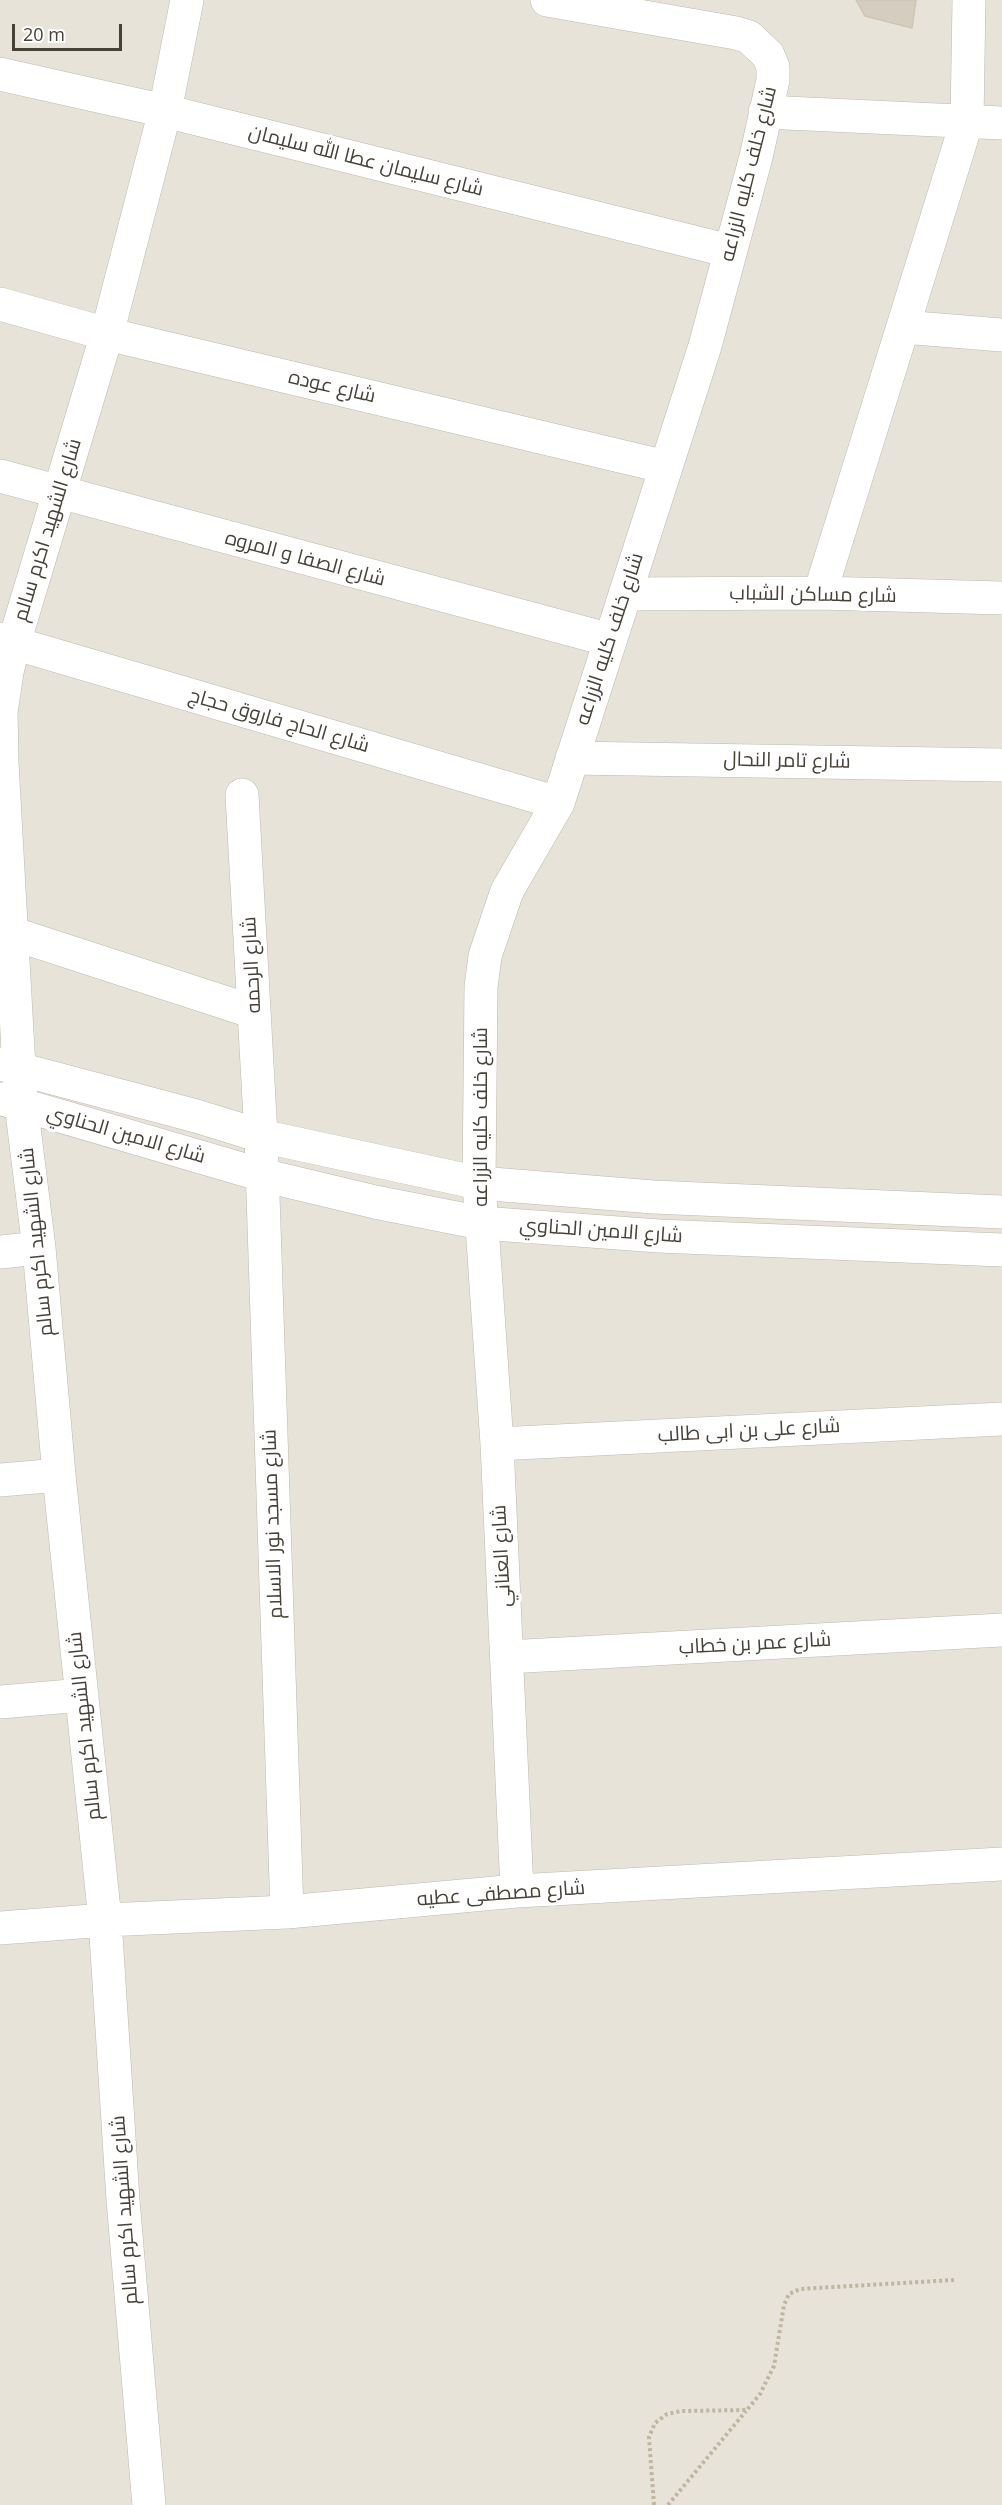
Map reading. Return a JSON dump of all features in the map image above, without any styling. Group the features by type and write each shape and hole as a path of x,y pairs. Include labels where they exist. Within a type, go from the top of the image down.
{"street":[{"name":"شارع الشهيد اكرم سالم","path":"149,2505 123,2200 105,1920 59,1475 39,1248 10,1101 11,933 3,848 1,712 7,672 7,641 59,493 107,334 165,111 187,0"},
{"name":"شارع خلف كليه الزراعه","path":"481,1222 479,1183 481,987 484,956 507,891 558,802 705,345 756,158 773,80 773,67 768,55 749,37 547,0"},
{"path":"820,593 967,121 969,0"},
{"name":"شارع سليمان عطا الله سليمان","path":"0,74 165,111 730,252"},
{"path":"765,112 1002,123"},
{"name":"شارع عوده","path":"0,304 107,334 666,467"},
{"path":"903,327 1002,334"},
{"name":"شارع الصفا و المروه","path":"0,476 610,640"},
{"name":"شارع مساكن الشباب","path":"625,594 820,593 1002,598"},
{"name":"شارع الحاج فاروق حجاج","path":"7,641 558,802"},
{"name":"شارع تامر النحال","path":"572,758 1002,765"},
{"name":"شارع الرحمه","path":"242,795 261,1136"},
{"path":"11,933 254,1012"},
{"name":"شارع الامين الحناوي","path":"9,1066 196,1116 261,1136 479,1183 653,1197 1002,1212"},
{"name":"شارع الامين الحناوي","path":"10,1101 262,1175 375,1202 481,1222 659,1236 1002,1250"},
{"name":"شارع مسجد نور الاسلام","path":"261,1136 287,1912"},
{"name":"شارع العناني","path":"481,1222 497,1444 516,1891"},
{"path":"0,1252 39,1248"},
{"name":"شارع على بن ابى طالب","path":"497,1444 1002,1419"},
{"path":"0,1480 59,1475"},
{"name":"شارع عمر بن خطاب","path":"507,1657 1002,1630"},
{"path":"0,1702 82,1695"},
{"name":"شارع مصطفى عطيه","path":"0,1928 105,1920 287,1912 516,1891 1002,1864"}],"path":[{"path":"668,2505 760,2394 774,2366 784,2305 789,2294 800,2289 954,2280"},
{"path":"654,2505 650,2437 655,2423 667,2414 681,2411 747,2410"}],"shaded area":[{"path":"0,0 1002,0 1002,2505 0,2505"}],"building":[{"path":"856,0 916,0 912,28 865,16"}]}
